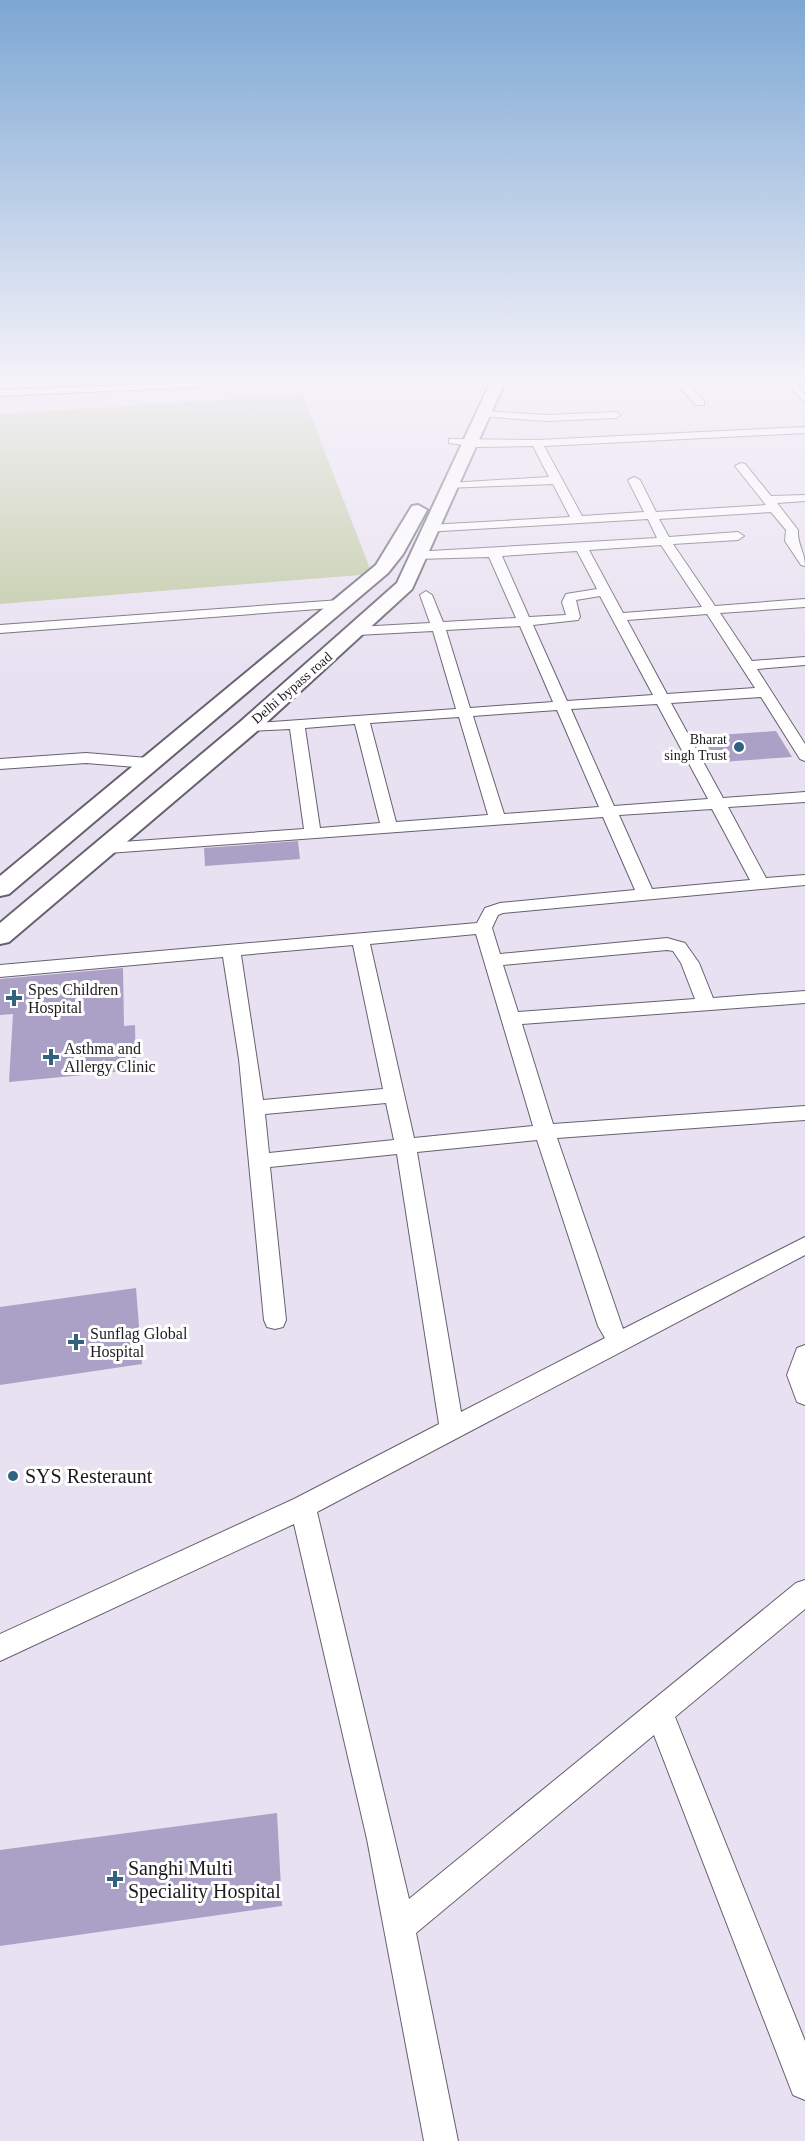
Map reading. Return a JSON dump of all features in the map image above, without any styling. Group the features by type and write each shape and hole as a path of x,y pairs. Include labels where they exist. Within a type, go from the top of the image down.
{"main road":[{"name":"Delhi bypass road","path":"0,936 108,848 241,717 357,631 405,585 449,486 451,475"},
{"name":"Delhi bypass road","path":"0,889 60,841 148,763 385,565 401,542 427,491"},
{"path":"0,924 241,717 414,564"},
{"path":"0,908 241,717 375,588 387,573 385,565"}],"street":[{"path":"553,475 578,520"},
{"path":"748,475 792,530 791,541 805,562"},
{"path":"449,486 556,480"},
{"path":"634,480 665,542 748,665 805,756"},
{"path":"428,529 651,515 771,504 805,498"},
{"path":"414,564 494,553 738,536"},
{"path":"581,547 760,883"},
{"path":"494,553 645,893"},
{"path":"357,631 439,628 573,617 569,602 571,597 605,591"},
{"path":"426,595 439,628 497,819"},
{"path":"618,617 805,603"},
{"path":"0,628 340,604"},
{"path":"748,665 805,661"},
{"path":"241,717 297,723 764,692"},
{"path":"361,718 389,827"},
{"path":"297,723 313,833"},
{"path":"0,764 86,758 148,763"},
{"path":"108,848 805,797"},
{"path":"619,1342 610,1326 545,1132 513,1019 483,928 490,912 500,908 805,880"},
{"path":"0,971 483,928"},
{"path":"360,938 406,1147 452,1429"},
{"path":"492,960 667,944 679,947 690,963 706,1004"},
{"path":"231,951 254,1108 275,1320"},
{"path":"513,1019 805,997"},
{"path":"254,1108 395,1095"},
{"path":"259,1161 545,1132 805,1113"},
{"path":"0,1648 303,1507 805,1245"},
{"path":"805,1355 799,1366 798,1379 805,1395"},
{"path":"303,1507 382,1839 441,2141"},
{"path":"399,1927 805,1592"},
{"path":"660,1712 805,2083"}],"green space":[{"path":"0,475 334,475 372,574 0,604"}],"building":[{"name":"Bharat singh Trust","path":"776,731 792,757 707,763 692,737"},
{"path":"298,841 300,859 205,866 204,848"},
{"path":"123,968 124,1026 135,1025 136,1070 9,1082 13,1014 0,1015 0,979"},
{"path":"136,1288 142,1364 0,1385 0,1307"},
{"path":"277,1813 282,1906 0,1946 0,1850"}],"place":[{"name":"Bharat singh Trust","path":"739,747"},
{"name":"Spes Children Hospital","path":"14,998"},
{"name":"Asthma and Allergy Clinic","path":"51,1057"},
{"name":"Sunflag Global Hospital","path":"76,1342"},
{"name":"SYS Resteraunt","path":"13,1476"},
{"name":"Sanghi Multi Speciality Hospital","path":"115,1879"}]}
